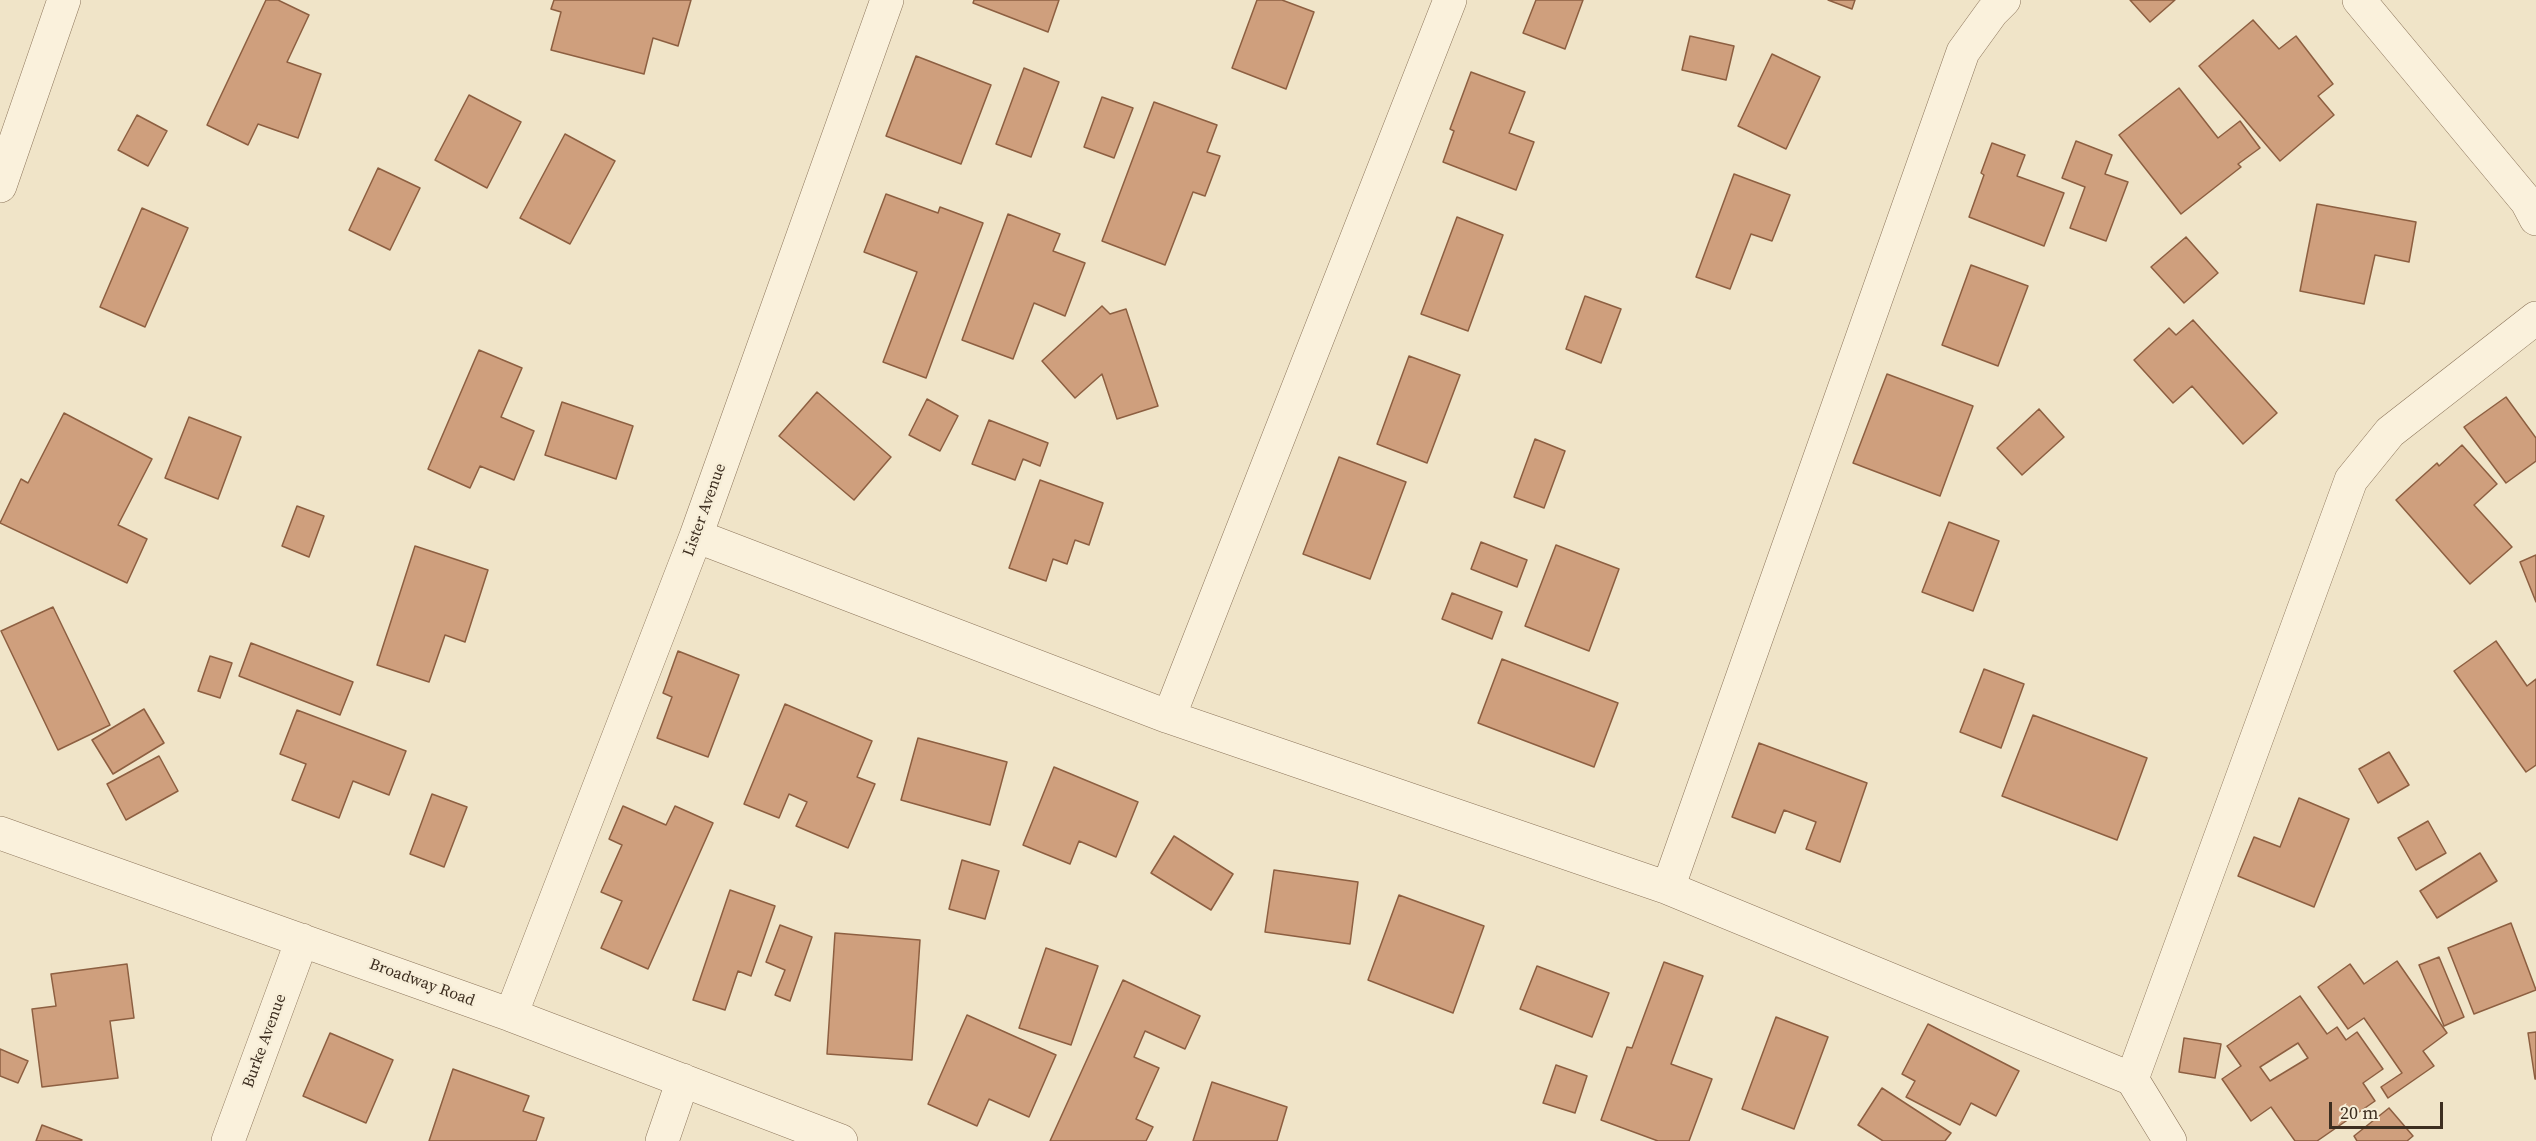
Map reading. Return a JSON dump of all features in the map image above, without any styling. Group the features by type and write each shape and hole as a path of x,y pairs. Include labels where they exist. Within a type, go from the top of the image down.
{"street":[{"path":"0,186 64,0"},
{"name":"Lister Avenue","path":"511,1016 696,536 887,0"},
{"path":"1169,717 1450,0"},
{"path":"1668,888 1963,52 1992,12 2004,0"},
{"path":"2359,0 2527,202 2536,219"},
{"path":"2132,1078 2351,480 2391,432 2536,318"},
{"path":"696,536 1169,717 1668,888 2132,1078 2170,1141"},
{"name":"Broadway Road","path":"0,833 511,1016 841,1141"},
{"name":"Burke Avenue","path":"228,1141 302,940"},
{"path":"662,1141 684,1080"}],"building":[{"path":"266,0 278,0 309,15 287,62 321,74 298,138 258,124 248,145 207,125"},
{"path":"554,0 691,0 678,46 653,38 644,74 551,50 561,12 551,9"},
{"path":"974,0 1059,0 1048,32 973,3"},
{"path":"1257,0 1282,0 1314,12 1286,89 1232,68"},
{"path":"1536,0 1583,0 1565,49 1523,33"},
{"path":"1828,0 1855,0 1852,9"},
{"path":"2130,0 2175,0 2150,22"},
{"path":"2253,20 2279,49 2296,36 2333,84 2318,96 2334,115 2280,161 2199,66"},
{"path":"1690,36 1734,46 1726,80 1682,70"},
{"path":"1772,54 1820,77 1786,149 1738,126"},
{"path":"916,56 991,85 961,164 886,136"},
{"path":"1024,68 1059,82 1031,157 996,144"},
{"path":"1471,72 1525,92 1509,133 1534,142 1516,190 1443,162 1454,131 1450,129"},
{"path":"2179,88 2218,138 2240,121 2260,148 2238,164 2241,167 2181,214 2119,135"},
{"path":"469,95 521,122 487,188 435,160"},
{"path":"1102,97 1133,108 1114,158 1084,147"},
{"path":"1154,102 1217,125 1207,152 1220,156 1205,196 1193,192 1165,265 1102,241"},
{"path":"137,115 167,131 148,166 118,150"},
{"path":"565,134 615,161 570,244 520,218"},
{"path":"2076,141 2112,155 2105,174 2128,182 2106,241 2070,228 2085,187 2062,178"},
{"path":"1992,143 2025,155 2017,176 2064,193 2044,246 1969,217 1984,175 1981,173"},
{"path":"378,168 420,188 390,250 349,230"},
{"path":"1734,174 1790,195 1772,241 1751,234 1730,289 1696,277"},
{"path":"886,194 938,213 940,207 983,223 926,378 883,362 917,272 864,252"},
{"path":"2317,204 2416,222 2409,262 2375,255 2364,304 2300,291"},
{"path":"142,208 188,228 145,327 100,307"},
{"path":"1008,214 1060,234 1053,251 1085,263 1065,316 1034,303 1013,359 962,340"},
{"path":"1457,217 1503,235 1468,331 1421,314"},
{"path":"2186,237 2218,273 2184,303 2151,267"},
{"path":"1971,265 2028,286 1998,366 1942,345"},
{"path":"1585,296 1621,309 1601,363 1566,349"},
{"path":"1102,306 1110,314 1126,309 1158,406 1117,419 1102,374 1075,398 1042,361"},
{"path":"2193,320 2277,413 2243,444 2192,386 2173,403 2134,360 2169,328 2176,335"},
{"path":"479,350 522,368 501,417 534,431 514,480 480,466 470,488 428,469"},
{"path":"1409,356 1460,375 1427,463 1377,444"},
{"path":"1887,374 1973,406 1940,496 1853,463"},
{"path":"817,392 891,457 854,500 779,436"},
{"path":"2506,397 2536,438 2536,461 2506,483 2464,427"},
{"path":"927,399 958,416 940,451 909,435"},
{"path":"562,402 633,426 616,479 545,455"},
{"path":"2039,409 2064,437 2022,475 1997,448"},
{"path":"64,413 152,459 118,525 147,539 127,583 0,523 21,479 28,483"},
{"path":"189,417 241,437 218,499 165,478"},
{"path":"989,420 1048,443 1040,466 1023,459 1015,480 972,464"},
{"path":"1535,439 1565,451 1544,508 1514,497"},
{"path":"2462,445 2497,484 2474,505 2512,547 2470,584 2396,500 2437,463 2439,466"},
{"path":"1339,457 1406,482 1370,579 1303,554"},
{"path":"1040,480 1103,503 1089,545 1075,540 1067,564 1053,559 1046,581 1009,568"},
{"path":"297,506 324,516 309,557 282,546"},
{"path":"1949,522 1999,541 1973,611 1922,592"},
{"path":"1481,542 1527,560 1517,587 1471,569"},
{"path":"1556,545 1619,569 1589,651 1525,626"},
{"path":"415,546 488,570 465,642 445,635 429,682 377,665"},
{"path":"2536,555 2536,602 2520,562"},
{"path":"1452,593 1502,612 1492,639 1442,619"},
{"path":"53,607 110,725 58,750 1,631"},
{"path":"2496,641 2527,686 2536,679 2536,765 2526,772 2454,671"},
{"path":"251,643 353,682 340,715 239,676"},
{"path":"678,651 739,675 708,757 657,738 672,697 663,693"},
{"path":"210,656 232,663 220,698 198,691"},
{"path":"1502,659 1618,703 1594,767 1478,723"},
{"path":"1984,669 2024,684 2001,748 1960,732"},
{"path":"785,704 872,741 857,777 875,784 848,848 796,826 807,802 789,794 779,818 744,804"},
{"path":"144,709 164,743 113,774 92,740"},
{"path":"297,710 406,751 389,795 353,781 339,818 292,800 306,764 280,754"},
{"path":"2033,715 2147,758 2117,840 2002,796"},
{"path":"918,738 1007,762 990,825 901,800"},
{"path":"1759,743 1867,783 1840,862 1806,849 1816,822 1784,810 1775,833 1732,817"},
{"path":"2389,752 2409,785 2378,803 2359,769"},
{"path":"159,756 178,791 126,820 107,784"},
{"path":"1054,767 1138,802 1116,857 1079,841 1070,864 1023,845"},
{"path":"432,794 467,807 444,867 410,854"},
{"path":"2299,798 2349,819 2314,907 2238,876 2254,837 2280,847"},
{"path":"623,806 666,825 675,806 713,823 648,969 601,948 622,901 601,892 622,845 609,839"},
{"path":"2428,821 2446,853 2416,870 2398,838"},
{"path":"1174,836 1233,874 1211,910 1151,873"},
{"path":"2480,853 2497,881 2437,918 2420,891"},
{"path":"962,860 999,871 985,919 949,909"},
{"path":"1274,870 1358,882 1350,944 1265,932"},
{"path":"730,890 775,906 751,976 738,971 725,1010 693,1000"},
{"path":"1399,895 1484,926 1453,1013 1368,980"},
{"path":"2511,923 2536,990 2474,1014 2448,948"},
{"path":"780,925 812,937 790,1001 775,995 785,970 766,962"},
{"path":"835,933 920,940 912,1060 827,1054"},
{"path":"1046,948 1098,966 1071,1045 1019,1028"},
{"path":"2439,957 2464,1017 2444,1026 2419,965"},
{"path":"2397,961 2447,1033 2423,1051 2434,1066 2388,1098 2381,1087 2402,1073 2364,1018 2348,1029 2318,987 2350,964 2364,984"},
{"path":"1664,962 1703,976 1671,1064 1712,1079 1689,1141 1658,1141 1601,1120 1627,1047 1632,1048"},
{"path":"127,964 134,1018 110,1021 118,1078 42,1087 32,1009 56,1006 51,974"},
{"path":"1537,966 1609,993 1592,1037 1520,1009"},
{"path":"1123,980 1200,1016 1185,1049 1145,1031 1134,1057 1159,1068 1136,1119 1153,1127 1146,1141 1050,1141"},
{"path":"2300,996 2327,1034 2337,1027 2346,1040 2357,1032 2383,1069 2363,1083 2375,1101 2317,1141 2295,1141 2271,1107 2251,1121 2222,1079 2241,1066 2227,1046","holes":["2298,1043 2308,1058 2270,1081 2260,1067"]},
{"path":"967,1015 1056,1055 1029,1117 989,1099 977,1126 928,1104"},
{"path":"1776,1017 1828,1037 1794,1129 1742,1109"},
{"path":"1928,1024 2019,1071 1996,1116 1971,1103 1960,1125 1906,1097 1915,1081 1902,1074"},
{"path":"2536,1032 2536,1079 2535,1079 2528,1033"},
{"path":"330,1033 393,1060 366,1123 303,1096"},
{"path":"2184,1038 2221,1044 2215,1078 2179,1072"},
{"path":"0,1049 28,1061 18,1083 0,1076"},
{"path":"1556,1065 1587,1076 1575,1113 1543,1103"},
{"path":"453,1069 529,1096 523,1111 544,1118 536,1141 429,1141"},
{"path":"1212,1082 1287,1107 1277,1141 1193,1141"},
{"path":"1882,1088 1951,1133 1945,1141 1883,1141 1858,1125"},
{"path":"2389,1108 2413,1136 2407,1141 2357,1141 2354,1136"},
{"path":"42,1125 82,1140 36,1141"}]}
